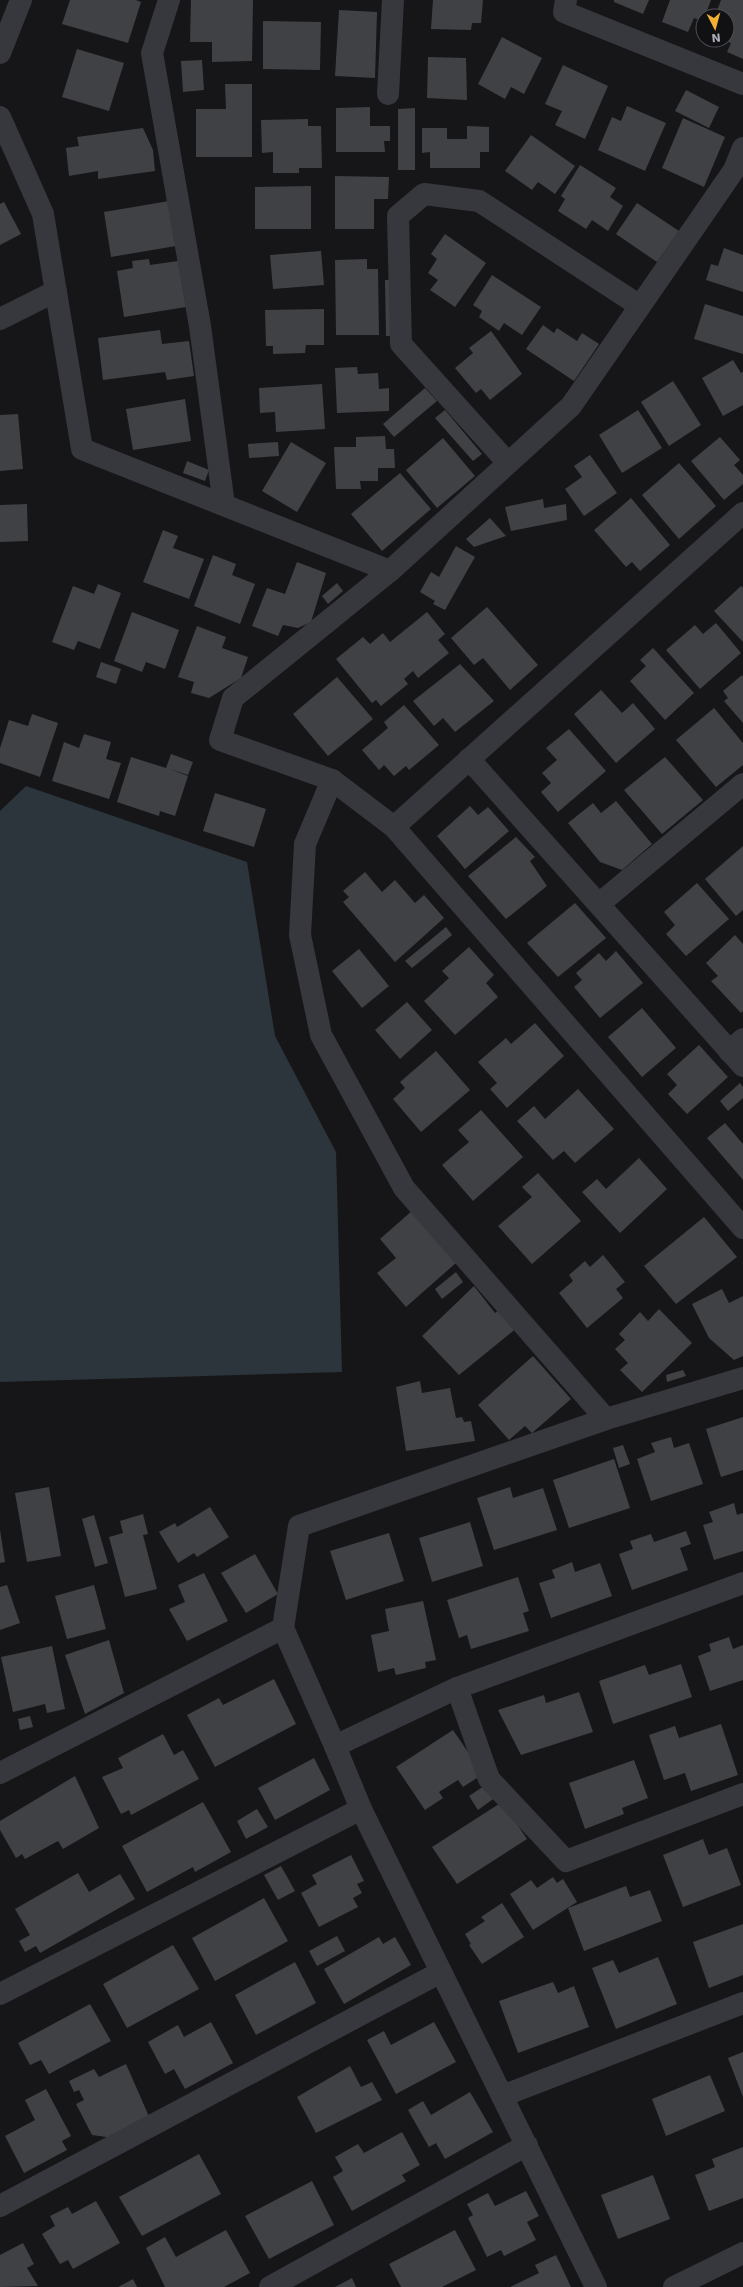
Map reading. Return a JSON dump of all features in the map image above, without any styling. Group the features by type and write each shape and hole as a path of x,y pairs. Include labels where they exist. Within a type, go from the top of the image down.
{"street":[{"path":"0,53 22,0"},
{"path":"169,0 152,53 200,326 224,505"},
{"path":"388,94 393,0"},
{"path":"566,0 564,12 743,84"},
{"path":"0,117 43,214 82,449 390,571"},
{"path":"743,148 734,170 571,406 390,571 233,698 220,740 332,780 394,827 743,1228"},
{"path":"508,463 402,344 398,216 424,194 479,201 640,306"},
{"path":"0,319 56,291"},
{"path":"394,827 743,513"},
{"path":"469,759 598,904 738,1052"},
{"path":"332,780 305,844 300,935 321,1035 404,1188 606,1419"},
{"path":"598,904 743,784"},
{"path":"596,2287 361,1809 283,1628 299,1526 606,1419 743,1378"},
{"path":"335,1746 457,1688 743,1583"},
{"path":"0,1773 283,1628"},
{"path":"457,1688 489,1779 566,1861 743,1794"},
{"path":"0,1994 361,1809"},
{"path":"0,2206 441,1972"},
{"path":"502,2096 743,2003"},
{"path":"270,2287 527,2145"},
{"path":"674,2287 743,2253"}],"shaded area":[{"path":"26,786 247,862 275,1036 336,1152 342,1372 0,1382 0,811"}],"building":[{"path":"70,0 136,0 141,2 128,43 62,24"},
{"path":"191,0 253,0 252,61 212,62 212,42 190,42"},
{"path":"433,0 483,0 481,23 472,23 471,30 431,29"},
{"path":"614,0 649,0 643,14 614,2"},
{"path":"670,0 711,0 708,8 695,8 695,18 688,32 662,22"},
{"path":"721,0 743,0 743,59 727,52 729,48 735,48 735,8 718,8"},
{"path":"339,10 377,12 375,78 335,76"},
{"path":"263,21 321,22 320,70 263,69"},
{"path":"502,37 542,58 524,94 511,87 505,99 478,84"},
{"path":"77,49 124,63 109,111 62,97"},
{"path":"428,57 466,58 467,100 427,98"},
{"path":"202,60 204,90 183,92 181,61"},
{"path":"563,65 608,86 585,139 555,125 562,111 545,104"},
{"path":"225,84 252,84 252,157 196,157 196,109 226,109"},
{"path":"686,90 719,107 709,128 675,111"},
{"path":"627,106 666,123 645,171 598,150 612,117 621,121"},
{"path":"370,107 370,126 390,126 390,141 384,141 385,152 336,152 336,108"},
{"path":"415,108 415,170 398,170 398,109"},
{"path":"683,118 725,137 704,187 662,168"},
{"path":"308,119 308,126 321,126 322,168 299,168 299,173 273,173 273,152 262,153 261,120"},
{"path":"467,126 489,127 489,152 480,152 480,168 430,168 430,152 422,153 422,128 447,128 447,139 467,139"},
{"path":"143,128 153,150 155,171 98,179 98,171 69,176 66,148 79,146 77,137"},
{"path":"531,135 575,166 555,194 538,182 532,190 505,171"},
{"path":"580,165 616,188 610,197 623,206 608,231 592,220 586,229 558,211 565,199 561,196"},
{"path":"335,176 389,177 388,199 374,199 374,229 335,229"},
{"path":"311,186 311,229 255,229 255,187"},
{"path":"169,201 176,246 111,257 104,212"},
{"path":"4,202 21,234 0,245 0,204"},
{"path":"637,203 679,231 657,262 616,234"},
{"path":"445,234 486,263 455,307 430,290 438,280 428,273 437,259 431,254"},
{"path":"724,248 743,255 743,292 706,280 711,264 718,266"},
{"path":"321,251 324,285 273,289 270,255"},
{"path":"149,259 150,265 178,261 186,307 124,317 117,271 133,268 132,261"},
{"path":"367,259 367,269 378,269 379,335 336,335 335,260"},
{"path":"492,275 541,307 522,335 504,323 499,331 479,317 482,311 473,305"},
{"path":"385,280 397,280 399,336 386,336"},
{"path":"705,304 743,316 743,354 694,339"},
{"path":"324,309 324,345 306,345 305,353 273,354 273,346 266,346 265,310"},
{"path":"543,325 554,333 557,328 577,341 582,333 599,344 574,381 526,349"},
{"path":"160,330 162,344 189,341 194,376 167,380 165,372 103,380 98,338"},
{"path":"491,331 522,374 490,400 481,389 476,393 455,368 473,353 469,348"},
{"path":"733,360 741,373 743,372 743,405 723,416 702,378"},
{"path":"357,367 358,374 378,373 379,389 389,388 389,411 337,413 335,368"},
{"path":"673,381 701,425 669,446 641,402"},
{"path":"322,384 325,429 276,432 275,412 260,413 259,388"},
{"path":"425,388 437,401 394,437 383,424"},
{"path":"185,399 191,441 133,450 126,409"},
{"path":"445,410 482,454 473,461 435,418"},
{"path":"638,410 662,448 622,473 599,435"},
{"path":"18,414 23,469 0,471 0,415"},
{"path":"385,436 386,449 394,449 395,468 378,468 378,481 360,481 361,489 336,489 334,447 356,447 356,437"},
{"path":"720,437 740,460 734,465 743,475 743,484 724,500 691,461"},
{"path":"443,438 475,476 437,508 406,470"},
{"path":"278,442 279,456 249,458 248,444"},
{"path":"291,442 326,463 297,512 262,491"},
{"path":"590,455 617,493 584,516 565,489 582,477 574,466"},
{"path":"187,461 209,470 205,481 183,473"},
{"path":"679,463 716,506 679,539 642,495"},
{"path":"400,473 431,509 382,551 351,514"},
{"path":"631,498 670,545 640,571 632,562 626,567 594,530"},
{"path":"543,499 544,508 566,504 567,520 511,531 505,507"},
{"path":"27,504 28,541 0,542 0,505"},
{"path":"490,518 506,536 474,547 466,539"},
{"path":"163,530 178,536 173,548 204,559 189,599 143,582"},
{"path":"456,546 475,557 445,610 433,604 435,601 420,592 431,572 439,577"},
{"path":"213,555 236,564 232,575 255,584 240,624 194,606"},
{"path":"297,562 326,573 311,622 298,628 283,625 278,636 252,626 267,588 285,594"},
{"path":"337,583 343,591 328,604 322,596"},
{"path":"98,584 121,593 100,649 78,641 74,650 52,642 73,586 94,594"},
{"path":"741,586 743,588 743,642 714,611"},
{"path":"487,607 538,665 510,690 483,658 474,665 451,638"},
{"path":"132,612 179,630 165,669 146,662 142,672 114,661"},
{"path":"427,612 445,634 438,640 449,653 418,678 413,671 404,679 408,684 381,706 376,700 372,703 336,659 363,637 370,644 383,633 390,642"},
{"path":"716,623 741,653 700,689 666,650 695,625 703,634"},
{"path":"197,626 226,637 222,648 248,657 241,678 209,698 191,693 194,682 178,677"},
{"path":"653,648 694,693 665,720 630,681 646,666 640,660"},
{"path":"101,662 121,669 116,684 96,677"},
{"path":"460,664 494,701 455,732 443,718 434,726 413,701"},
{"path":"742,675 743,723 724,701 728,698 723,691"},
{"path":"337,677 373,719 328,756 293,714"},
{"path":"601,690 622,713 633,703 655,729 616,763 574,714"},
{"path":"404,705 439,745 409,770 406,766 394,776 384,765 379,770 362,750 388,728 384,722"},
{"path":"714,708 743,743 743,765 716,787 676,740"},
{"path":"32,714 58,723 40,777 0,763 0,748 9,720 28,726"},
{"path":"569,729 606,771 558,812 541,792 551,783 542,773 557,760 546,748"},
{"path":"84,734 111,742 106,759 121,763 109,799 52,781 64,742 79,748"},
{"path":"171,754 193,762 188,775 170,769 188,776 175,816 160,811 159,816 117,802 131,757 166,768"},
{"path":"665,757 703,800 662,834 624,790"},
{"path":"215,793 266,809 254,847 203,831"},
{"path":"616,801 652,844 622,870 600,862 568,823 593,803 601,813"},
{"path":"470,806 478,815 488,807 509,831 465,869 437,836"},
{"path":"516,837 535,857 530,861 547,886 506,919 468,876"},
{"path":"743,846 743,910 736,916 705,879"},
{"path":"365,872 382,892 395,880 415,903 424,895 444,918 395,962 343,902 349,897 343,891"},
{"path":"697,883 729,919 686,956 666,934 675,925 664,912"},
{"path":"575,903 606,938 558,977 527,943"},
{"path":"446,927 452,935 412,968 405,961"},
{"path":"735,935 743,944 743,1011 741,1013 711,981 718,976 706,963"},
{"path":"469,947 494,975 486,983 498,997 455,1035 424,1001 449,978 442,971"},
{"path":"359,949 389,986 362,1008 332,971"},
{"path":"616,951 643,983 600,1018 574,987 582,980 576,973 599,953 606,961"},
{"path":"407,1002 432,1030 400,1059 375,1030"},
{"path":"642,1008 676,1048 642,1077 608,1037"},
{"path":"535,1023 564,1056 507,1108 490,1089 497,1083 478,1062 506,1038 511,1044"},
{"path":"699,1045 728,1077 687,1114 668,1094 677,1085 667,1074"},
{"path":"436,1051 470,1090 421,1132 393,1099 405,1088 400,1082"},
{"path":"740,1083 743,1087 743,1098 728,1111 720,1101"},
{"path":"578,1089 614,1129 575,1163 564,1151 553,1160 517,1121 534,1106 545,1119"},
{"path":"481,1110 523,1157 473,1201 442,1165 469,1142 458,1130"},
{"path":"725,1123 743,1144 743,1180 707,1138"},
{"path":"639,1158 667,1189 620,1233 582,1192 597,1179 606,1189"},
{"path":"538,1173 581,1221 532,1264 498,1226 532,1197 522,1187"},
{"path":"413,1210 457,1262 406,1307 377,1273 396,1258 380,1239"},
{"path":"704,1217 737,1257 676,1304 644,1266"},
{"path":"603,1255 625,1282 616,1289 623,1298 587,1328 559,1293 573,1281 569,1275 585,1261 590,1267"},
{"path":"456,1272 463,1282 442,1299 435,1289"},
{"path":"474,1286 495,1313 501,1308 518,1327 459,1375 422,1336"},
{"path":"722,1289 729,1303 743,1296 743,1356 734,1360 709,1338 692,1304"},
{"path":"659,1309 692,1343 642,1392 620,1370 628,1363 615,1349 625,1340 619,1334 640,1312 648,1321"},
{"path":"533,1356 571,1399 532,1433 525,1426 509,1440 478,1405"},
{"path":"683,1370 686,1376 667,1382 666,1375"},
{"path":"420,1381 422,1393 450,1388 456,1418 462,1417 464,1422 471,1421 475,1441 406,1451 396,1387"},
{"path":"743,1417 743,1470 721,1477 706,1429"},
{"path":"671,1437 674,1448 689,1443 703,1484 651,1501 637,1459 655,1452 651,1443"},
{"path":"623,1445 630,1464 619,1468 613,1448"},
{"path":"614,1459 630,1508 569,1528 553,1480"},
{"path":"49,1487 61,1556 27,1562 15,1493"},
{"path":"510,1487 513,1498 543,1488 557,1530 494,1550 477,1498"},
{"path":"734,1503 737,1515 743,1513 743,1551 714,1560 703,1525 713,1522 709,1512"},
{"path":"210,1507 229,1537 197,1557 194,1553 178,1563 159,1532 175,1523 177,1527"},
{"path":"143,1514 148,1534 143,1535 157,1589 125,1597 109,1537 123,1533 120,1521"},
{"path":"94,1515 108,1563 95,1567 82,1519"},
{"path":"470,1522 483,1566 432,1582 419,1538"},
{"path":"0,1530 5,1562 0,1563"},
{"path":"686,1531 691,1544 680,1548 688,1570 632,1590 619,1554 633,1549 630,1541 651,1534 654,1542"},
{"path":"389,1533 404,1581 346,1600 330,1551"},
{"path":"255,1554 278,1594 246,1613 221,1573"},
{"path":"572,1562 575,1572 600,1563 612,1596 551,1618 539,1583 555,1578 552,1570"},
{"path":"204,1573 228,1621 187,1641 169,1609 185,1602 178,1585"},
{"path":"518,1577 529,1611 523,1613 529,1631 471,1649 467,1635 459,1638 447,1600"},
{"path":"7,1585 20,1623 0,1630 0,1587"},
{"path":"94,1585 106,1629 67,1639 55,1596"},
{"path":"423,1601 436,1660 425,1662 426,1668 396,1675 394,1668 378,1672 371,1635 389,1631 385,1609"},
{"path":"729,1637 733,1649 743,1645 743,1680 710,1691 698,1656 711,1651 709,1644"},
{"path":"109,1640 124,1693 85,1714 65,1655"},
{"path":"52,1646 65,1709 47,1713 45,1704 13,1712 1,1657"},
{"path":"681,1664 692,1697 613,1724 599,1681 645,1665 649,1675"},
{"path":"274,1679 296,1724 215,1767 187,1715 219,1698 223,1705"},
{"path":"579,1692 593,1732 521,1755 498,1710 544,1695 546,1703"},
{"path":"30,1716 33,1727 20,1730 18,1719"},
{"path":"721,1724 738,1775 691,1791 685,1773 664,1780 649,1735 675,1726 679,1738"},
{"path":"453,1730 483,1774 463,1787 458,1780 439,1792 443,1798 425,1810 396,1767"},
{"path":"163,1734 174,1755 183,1750 199,1779 131,1815 129,1810 121,1814 102,1777 123,1768 118,1758"},
{"path":"314,1758 330,1790 275,1820 258,1788"},
{"path":"634,1760 648,1798 622,1808 624,1814 585,1829 569,1783"},
{"path":"75,1776 99,1828 63,1849 58,1841 25,1859 22,1854 16,1858 0,1830 0,1821"},
{"path":"487,1784 496,1797 478,1810 469,1796"},
{"path":"203,1802 231,1852 195,1872 193,1867 147,1892 122,1846"},
{"path":"502,1802 527,1839 457,1884 432,1847"},
{"path":"257,1809 268,1827 246,1839 237,1821"},
{"path":"703,1839 709,1855 727,1848 741,1885 683,1907 663,1855"},
{"path":"351,1855 364,1881 357,1884 362,1893 353,1898 358,1907 319,1927 301,1893 317,1884 312,1875"},
{"path":"281,1866 295,1891 278,1900 264,1875"},
{"path":"78,1873 89,1892 120,1874 135,1899 40,1953 36,1946 25,1952 19,1941 30,1935 15,1909"},
{"path":"553,1877 557,1883 563,1879 577,1902 533,1930 510,1894 531,1880 537,1888"},
{"path":"626,1886 630,1897 650,1890 662,1921 584,1951 568,1908"},
{"path":"264,1898 288,1941 215,1981 192,1938"},
{"path":"502,1903 524,1937 482,1964 469,1945 471,1944 465,1934 485,1921 481,1917"},
{"path":"743,1924 743,1975 709,1988 693,1942"},
{"path":"337,1936 345,1951 317,1966 309,1951"},
{"path":"379,1937 383,1944 395,1937 411,1965 344,2004 324,1969"},
{"path":"173,1945 199,1989 127,2028 103,1984"},
{"path":"658,1957 677,2004 616,2029 592,1968 613,1960 619,1973"},
{"path":"295,1962 316,2003 256,2035 235,1995"},
{"path":"553,1982 558,1993 574,1986 589,2027 518,2053 499,2001"},
{"path":"90,2004 111,2041 49,2074 41,2060 30,2065 18,2043"},
{"path":"211,2022 233,2063 185,2089 174,2069 165,2074 148,2042 178,2025 184,2037"},
{"path":"434,2022 456,2062 396,2094 367,2040 384,2031 391,2045"},
{"path":"743,2052 743,2097 728,2058"},
{"path":"126,2064 151,2121 113,2138 92,2135 76,2104 84,2100 79,2090 74,2092 69,2081 94,2069 99,2077"},
{"path":"350,2066 361,2087 372,2082 382,2100 316,2133 297,2097"},
{"path":"710,2075 725,2111 666,2136 652,2099"},
{"path":"46,2089 71,2136 62,2141 67,2150 24,2173 5,2136 35,2120 25,2100"},
{"path":"470,2092 493,2132 445,2159 436,2143 429,2147 408,2110 423,2101 431,2115"},
{"path":"402,2132 420,2165 402,2175 406,2181 352,2211 333,2177 343,2171 335,2157 358,2144 364,2153"},
{"path":"743,2147 743,2198 709,2211 695,2175 715,2167 712,2159"},
{"path":"199,2154 221,2194 142,2236 119,2197"},
{"path":"653,2175 670,2219 618,2239 601,2195"},
{"path":"312,2181 334,2225 269,2259 245,2216"},
{"path":"526,2191 539,2216 527,2222 536,2240 504,2256 501,2250 487,2257 468,2218 473,2215 467,2204 488,2193 495,2206"},
{"path":"96,2201 120,2243 73,2269 68,2260 60,2264 42,2234 55,2226 50,2216 68,2207 72,2214"},
{"path":"226,2230 250,2273 224,2287 165,2287 146,2248 165,2237 176,2257"},
{"path":"455,2230 476,2270 442,2287 401,2287 389,2264"},
{"path":"23,2243 34,2264 27,2268 38,2286 0,2287 0,2255"},
{"path":"556,2255 571,2287 510,2287 539,2273 535,2265"},
{"path":"352,2278 356,2287 335,2287"},
{"path":"133,2279 137,2287 118,2287"}]}
